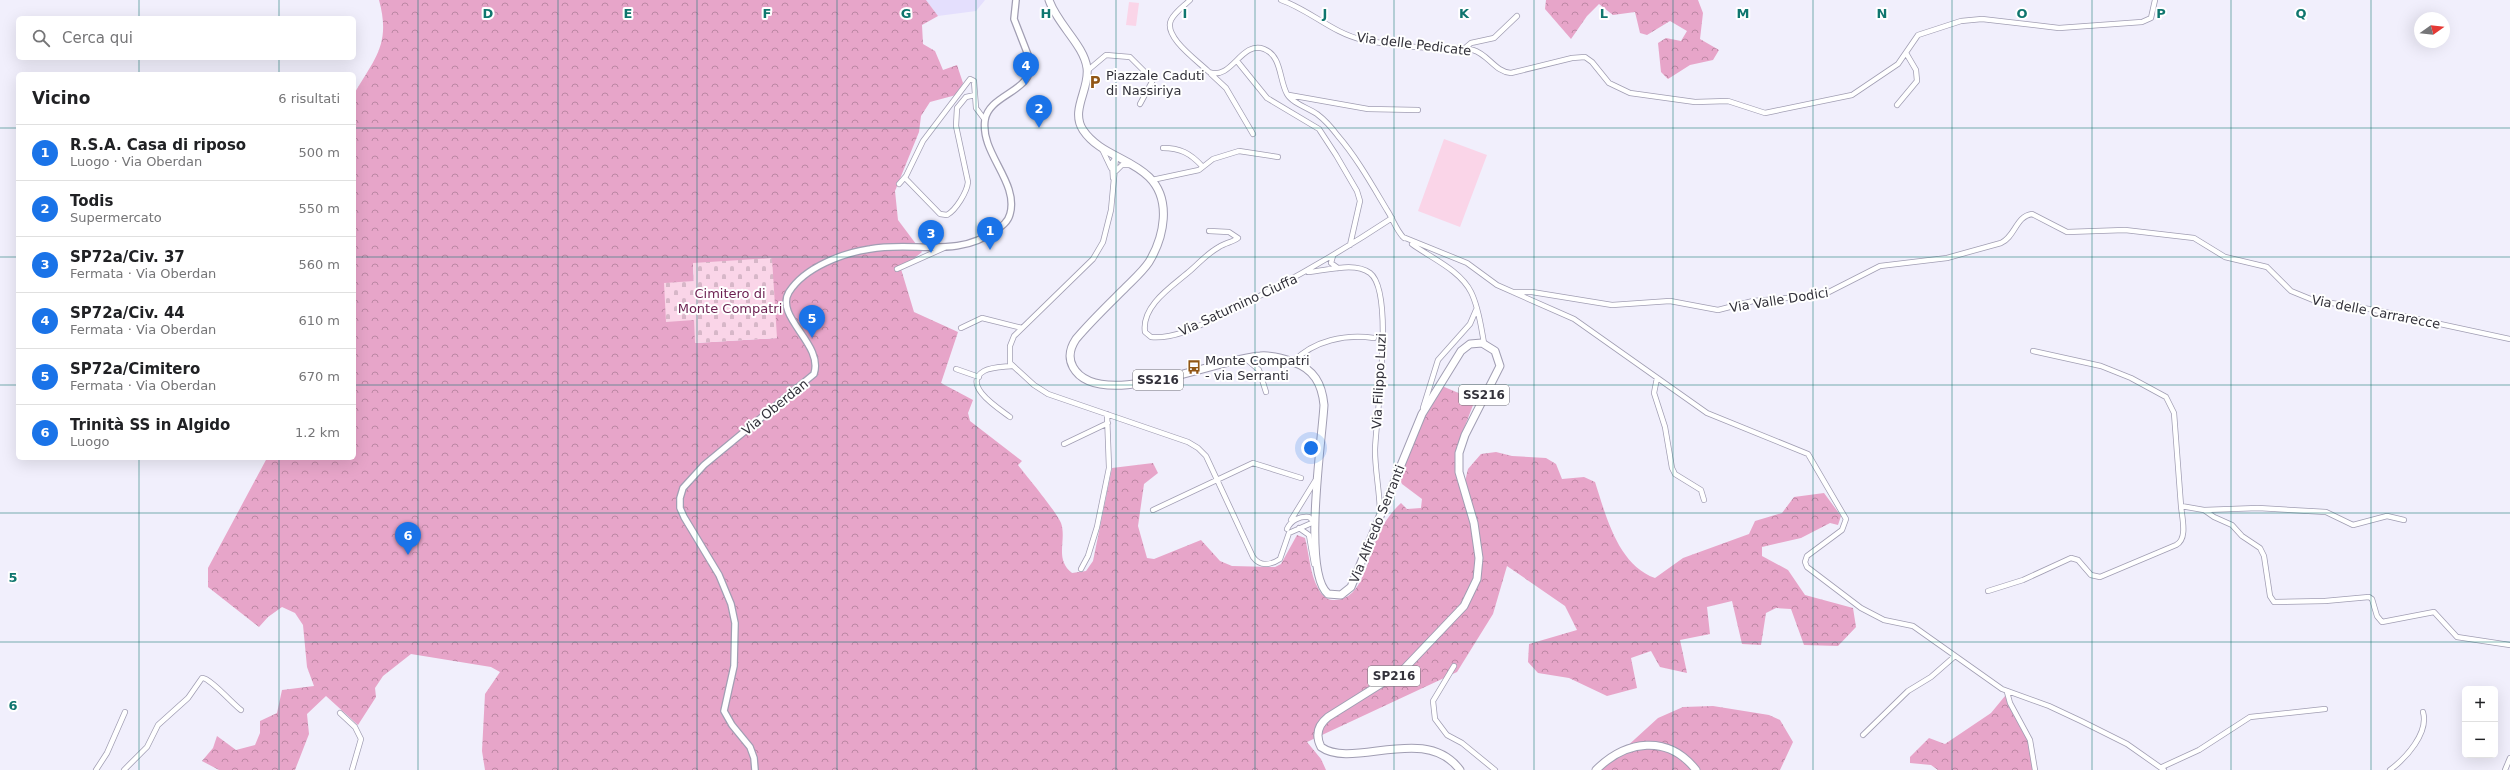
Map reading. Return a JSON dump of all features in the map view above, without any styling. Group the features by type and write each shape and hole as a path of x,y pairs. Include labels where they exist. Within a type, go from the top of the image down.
{"main road":[{"name":"Via Alfredo Serranti","path":"1049,0 1056,17 1082,54 1087,71 1079,118 1083,130 1101,148 1152,180 1160,194 1164,210 1162,227 1156,245 1144,268 1076,339 1070,349 1073,367 1082,378 1089,382 1123,386 1245,358 1269,356 1293,362 1314,375 1322,392 1324,405 1314,522 1314,544 1318,574 1322,588 1328,594 1337,596 1347,591 1420,420 1460,351 1473,344 1484,343"},
{"name":"SS216","path":"1459,452 1464,435 1500,367 1496,352 1484,343"},
{"name":"SP216","path":"1459,452 1459,472 1474,523 1479,556 1478,573 1470,596 1464,606 1409,665 1328,717 1320,725 1318,734 1321,747 1336,755 1427,750 1447,757 1460,770"},
{"path":"1596,770 1622,750 1648,745 1674,751 1696,770"}],"street":[{"path":"898,184 905,178 923,141 971,79 974,81 976,108 985,120 996,104 1023,84 1030,71 1030,60 1014,19 1016,0"},
{"path":"1190,0 1175,14 1169,28 1177,42 1226,88 1253,134"},
{"name":"Via delle Pedicate","path":"1280,0 1347,36 1410,46 1465,48 1482,54 1500,70 1511,73 1572,58 1585,57 1592,62 1609,83 1630,93 1695,102 1728,101 1764,113 1834,100 1852,95 1896,66 1918,35 1961,21 1982,20 2059,28 2142,22 2149,21 2152,17 2155,0"},
{"path":"1465,48 1471,43 1487,41 1496,37 1517,16"},
{"path":"1209,72 1220,74 1252,49 1267,50 1279,67 1287,95 1317,114 1340,137 1367,177 1403,237 1461,278 1471,292 1476,306 1484,343"},
{"path":"1897,105 1917,81 1916,70 1906,53"},
{"path":"1087,71 1106,55 1130,57 1153,80 1140,104"},
{"path":"1237,61 1267,98 1318,129 1336,155 1357,191 1360,201 1350,245"},
{"path":"1287,95 1368,109 1418,110"},
{"path":"905,178 940,214 947,215 952,212 968,185 956,126 956,110 966,97 975,96"},
{"name":"Via Oberdan","path":"755,770 752,753 747,742 728,720 724,711 734,666 735,623 732,610 723,583 682,513 680,505 681,492 704,465 814,374 816,366 815,356 792,319 787,306 789,293 801,280 833,260 871,248 959,247 980,240 1004,224 1010,216 1011,199 990,148 985,120"},
{"path":"1101,148 1109,160 1114,173"},
{"path":"1163,148 1183,150 1193,156 1202,166"},
{"path":"1152,180 1198,170 1213,159 1238,151 1278,157"},
{"path":"1116,157 1112,163 1114,173 1113,188 1106,229 1097,254 1014,336 1010,346 1012,366 1034,385 1048,394 1193,445 1206,456 1253,557 1259,563 1268,564 1280,559 1289,533 1297,528 1314,522"},
{"path":"1114,173 1122,166 1130,165"},
{"name":"Via delle Carrarecce","path":"2025,216 2037,215 2070,233 2125,230 2192,238 2225,257 2267,267 2291,291 2313,300 2375,310 2510,339"},
{"name":"Via Valle Dodici","path":"1513,292 1527,292 1612,304 1673,302 1713,310 1759,300 1819,296 1880,266 1947,258 2001,243 2008,238 2025,216"},
{"name":"Via Saturnino Ciuffa","path":"1209,231 1229,232 1238,238 1218,247 1200,260 1192,270 1162,292 1146,320 1145,332 1151,336 1172,336 1191,330 1307,272 1392,218"},
{"path":"1403,237 1467,262 1494,283 1574,319 1707,413 1808,454 1846,519 1842,530 1807,556 1806,565 1861,608 1884,620 1911,625 2007,692 2045,704 2081,721 2127,744 2163,768 2199,750 2250,717 2325,708"},
{"path":"897,268 944,248"},
{"path":"1334,256 1331,263 1340,268"},
{"name":"Via Filippo Luzi","path":"1307,272 1352,267 1367,271 1374,277 1381,291 1383,338 1375,449 1376,482 1380,510 1377,523"},
{"path":"1420,420 1438,360 1470,324 1476,306"},
{"path":"961,328 982,318 1022,328"},
{"path":"1293,362 1308,349 1320,343 1350,335 1374,338"},
{"path":"1988,591 2023,580 2071,558 2078,560 2091,575 2100,577 2176,546 2181,541 2183,536 2174,413 2167,398 2132,378 2101,366 2033,350"},
{"path":"1245,358 1259,370 1266,392"},
{"path":"1010,417 981,394 977,384 979,377 985,370 1012,366"},
{"path":"956,369 979,377"},
{"path":"1657,378 1654,393 1665,427 1672,468 1675,474 1701,490 1704,500"},
{"path":"1081,568 1088,556 1097,527 1109,468 1107,414"},
{"path":"1064,444 1108,423"},
{"path":"1153,510 1255,463 1301,478"},
{"path":"1287,529 1312,487 1319,472"},
{"path":"2182,506 2204,510 2258,508 2326,512 2353,525 2387,516 2404,520"},
{"path":"2204,510 2214,518 2232,525 2243,537 2261,549 2264,556 2270,596 2274,602 2324,601 2369,597 2372,599 2377,616 2382,622 2432,611 2438,615 2457,637 2510,645"},
{"path":"1268,564 1279,554 1290,523 1299,518 1309,518 1314,522"},
{"path":"1297,528 1304,530 1309,534 1311,555 1318,574"},
{"path":"1863,735 1908,691 1929,678 1955,656"},
{"path":"1454,666 1433,701 1435,719 1445,734 1462,743 1495,770"},
{"path":"124,770 147,747 158,725 188,698 202,678 208,679 230,702 241,710"},
{"path":"2007,692 2010,702 2030,740 2035,770"},
{"path":"96,770 107,753 125,712"},
{"path":"2390,770 2406,757 2424,727 2423,712"},
{"path":"340,714 355,727 361,739 352,770"},
{"path":"2504,770 2510,758"}],"shaded area":[{"path":"926,0 985,0 976,11 938,16"}],"green space":[{"path":"379,0 926,0 938,16 922,25 923,44 935,51 943,70 957,65 963,83 956,95 930,102 921,116 919,132 895,191 898,220 922,252 901,269 914,312 958,332 941,383 973,400 968,413 970,421 1022,461 1018,465 1048,503 1061,523 1063,536 1062,556 1067,568 1072,573 1086,571 1093,561 1112,468 1153,463 1158,473 1144,484 1138,526 1147,558 1154,559 1201,540 1220,561 1232,566 1275,567 1281,564 1297,535 1305,538 1313,576 1321,592 1330,600 1343,599 1351,594 1358,586 1378,535 1394,510 1401,503 1407,509 1421,508 1422,499 1402,484 1399,477 1423,418 1442,386 1475,400 1458,444 1456,462 1463,490 1468,469 1481,454 1496,452 1512,456 1546,458 1556,464 1562,479 1584,477 1595,482 1609,524 1623,551 1642,572 1655,578 1683,558 1749,534 1755,521 1782,513 1794,497 1824,493 1841,516 1838,525 1830,523 1801,538 1762,547 1762,556 1788,570 1805,595 1853,608 1856,627 1838,646 1804,645 1791,609 1776,608 1766,613 1761,645 1742,644 1732,601 1707,607 1710,634 1680,640 1687,673 1660,667 1651,651 1631,658 1637,688 1607,696 1569,678 1538,673 1528,662 1529,644 1577,630 1565,606 1507,566 1493,614 1457,672 1307,742 1321,759 1326,770 485,770 482,751 485,694 500,672 491,667 411,654 383,676 375,688 376,697 358,725 326,696 307,714 309,734 295,770 219,770 202,761 213,748 217,736 236,750 255,745 260,733 260,721 277,713 282,690 314,686 307,667 303,625 295,613 282,607 268,617 259,627 208,587 208,568 266,460 356,460 356,91 379,50 383,28","holes":["693,263 777,338 696,343"]},
{"path":"1546,0 1698,0 1703,13 1700,39 1719,50 1713,60 1690,65 1668,79 1661,72 1658,43 1666,38 1681,41 1687,31 1670,21 1647,35 1640,33 1635,12 1613,15 1599,4 1587,16 1571,39 1545,9"},
{"path":"1129,2 1139,3 1136,26 1126,25"},
{"path":"1444,139 1487,155 1460,227 1418,211"},
{"name":"Cimitero di Monte Compatri","path":"772,258 777,338 695,343 694,320 666,322 664,283 694,281 693,263"},
{"path":"2005,696 2028,739 2033,770 1938,770 1931,765 1910,763 1910,757 1929,738 1945,744 1991,713"},
{"path":"1713,706 1769,715 1780,720 1793,742 1780,770 1601,770 1658,718 1683,707"}],"place":[{"name":"Piazzale Caduti di Nassiriya","path":"1095,82"},
{"name":"SP72a/Civ. 44","path":"1026,85"},
{"name":"Todis","path":"1039,128"},
{"name":"R.S.A. Casa di riposo","path":"990,250"},
{"name":"SP72a/Civ. 37","path":"931,253"},
{"name":"SP72a/Cimitero","path":"812,338"},
{"name":"Monte Compatri - via Serranti","path":"1194,367"},
{"name":"Trinità SS in Algido","path":"408,555"}]}
